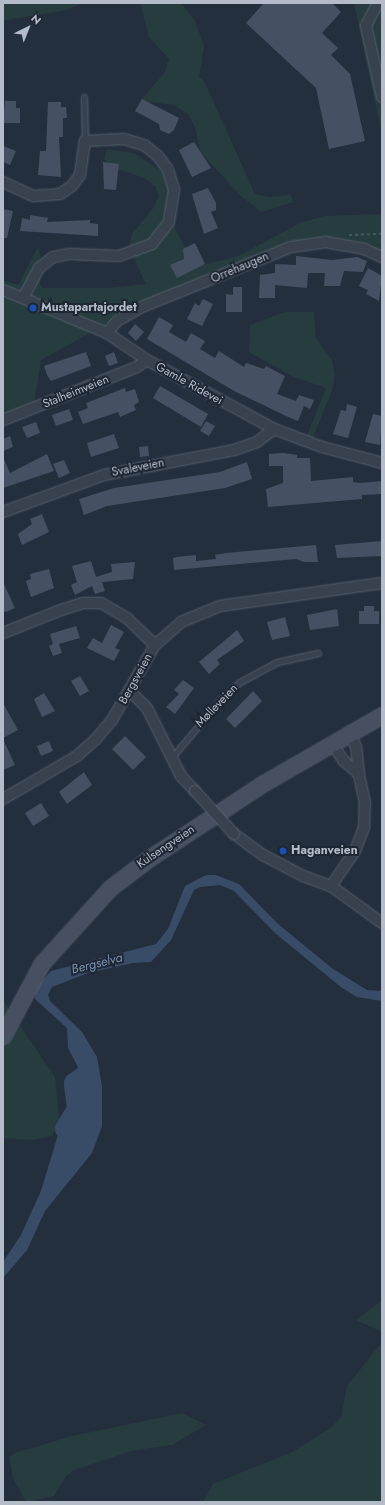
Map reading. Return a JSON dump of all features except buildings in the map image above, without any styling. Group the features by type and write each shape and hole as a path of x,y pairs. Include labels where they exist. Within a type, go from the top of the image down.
{"main road":[{"name":"Kulsengveien","path":"3,1036 42,964 110,888 204,822 331,742 382,715"}],"street":[{"path":"378,3 366,26 382,97"},
{"path":"3,182 33,196 51,197 64,192 80,175 86,141 129,140 158,156 168,170 174,190 169,222 152,244 131,254 53,257 39,268 23,298"},
{"name":"Orrehaugen","path":"107,333 117,321 144,306 290,247 325,242 364,249 382,257"},
{"name":"Gamle Ridevei","path":"3,290 107,333 147,360 274,430 322,447 382,463"},
{"name":"Stalheimveien","path":"3,420 137,367 147,360"},
{"name":"Svaleveien","path":"3,512 104,475 234,450 257,442 274,430"},
{"name":"Bergsveien","path":"3,799 77,756 112,720 155,645 181,622 220,606 382,583"},
{"path":"3,634 61,610 83,603 101,603 127,618 155,645"},
{"path":"130,690 147,708 171,758 195,790 234,834 253,849 303,876 331,886 382,923"},
{"path":"331,886 355,851 364,827 365,803 359,774 358,758 349,732"},
{"path":"331,742 344,761 359,774"}],"lane":[{"path":"84,97 86,141"},
{"name":"Mølleveien","path":"171,758 222,698 240,682 277,662 318,653"}],"green space":[{"path":"3,3 84,3 66,10 3,21"},
{"path":"140,3 181,3 195,21 204,46 199,77 204,81 255,194 269,197 291,195 293,202 261,212 242,197 201,153 195,127 188,114 174,105 140,101 165,72 169,59 149,37"},
{"path":"354,3 382,3 382,135"},
{"path":"107,149 134,153 161,171 177,196 172,223 196,267 238,256 302,222 325,216 382,214 382,260 317,244 223,273 132,310 41,360 34,403 3,415 3,280 18,285 38,247 42,263 40,284 43,288 107,288 146,284 129,248 132,234 154,207 159,196 155,186 146,179 114,167 104,159"},
{"path":"285,312 314,312 316,338 332,360 335,373 333,388 312,440 306,438 326,388 292,376 249,352 250,325"},
{"path":"3,1000 55,1077 59,1121 52,1136 31,1140 3,1138"},
{"path":"382,1300 382,1332 356,1320"},
{"path":"382,1342 382,1502 203,1502 213,1484 292,1452 329,1429 341,1417 347,1386"},
{"path":"182,1413 206,1425 172,1445 135,1450 74,1470 66,1476 54,1496 26,1502 13,1478 9,1457 15,1453 72,1436"}],"water":[{"name":"Bergselva","path":"206,875 216,875 239,884 278,924 333,969 367,990 382,991 382,1001 357,997 342,988 275,933 234,891 220,885 200,887 194,890 171,940 151,962 133,963 88,973 52,987 48,995 50,1001 82,1032 97,1057 102,1086 102,1126 92,1153 45,1211 27,1250 3,1278 3,1262 21,1235 41,1191 64,1115 76,1106 77,1101 72,1077 78,1067 68,1048 67,1028 35,999 36,988 51,971 156,944 168,929 185,886"}],"waterway":[{"path":"65,1129 77,1109 74,1083 84,1076"}],"place":[{"name":"Mustapartajordet","path":"33,308"},
{"name":"Haganveien","path":"283,851"}]}
